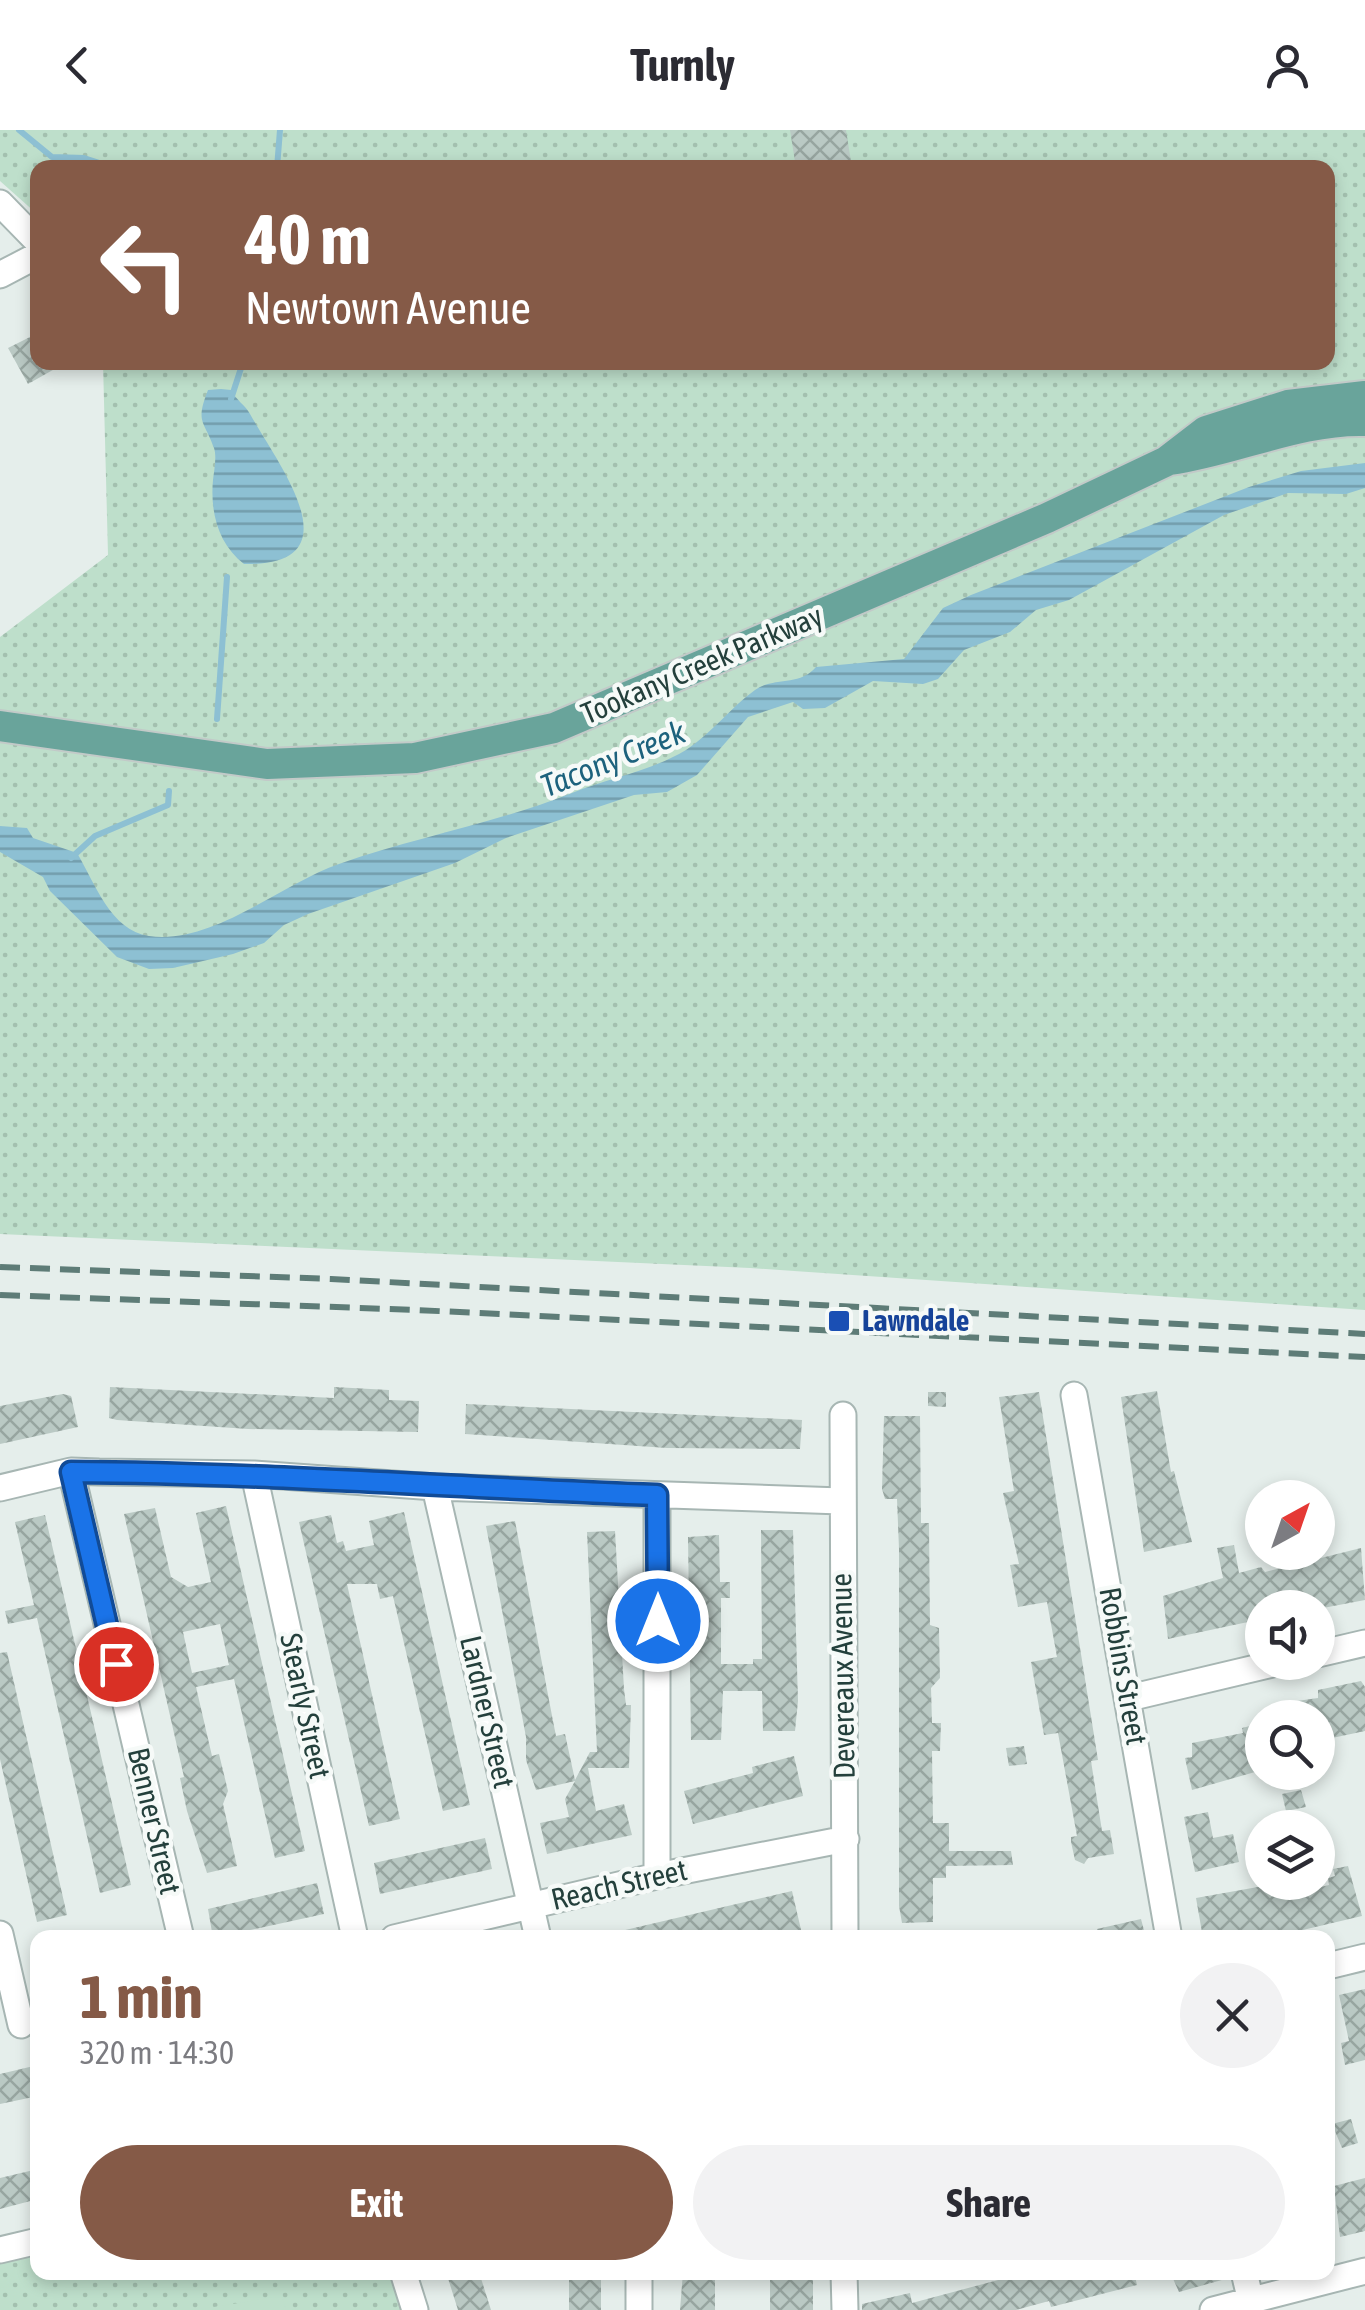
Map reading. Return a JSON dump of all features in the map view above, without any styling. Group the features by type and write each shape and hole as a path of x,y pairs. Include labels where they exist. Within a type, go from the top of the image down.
{"main road":[{"name":"Tookany Creek Parkway","path":"0,726 266,764 415,758 554,728 1047,518 1168,461 1206,432 1288,405 1365,396"},
{"path":"1168,461 1221,453 1290,430 1365,421"}],"street":[{"path":"0,203 30,234"},
{"path":"0,275 30,258"},
{"name":"Robbins Street","path":"1074,1395 1168,1930"},
{"name":"Devereaux Avenue","path":"843,1415 844,1930"},
{"path":"0,1488 71,1472 254,1474 435,1488 841,1501"},
{"name":"Benner Street","path":"71,1472 179,1930"},
{"name":"Stearly Street","path":"254,1474 353,1930"},
{"name":"Lardner Street","path":"435,1488 536,1930"},
{"path":"657,1495 657,1876"},
{"path":"1335,1650 1365,1643"},
{"path":"1129,1698 1245,1671"},
{"name":"Reach Street","path":"427,1930 657,1876 846,1839"},
{"path":"0,1934 20,2025"},
{"path":"1335,1964 1365,1957"},
{"path":"0,2250 30,2243"},
{"path":"1213,2310 1252,2305 1365,2271"},
{"path":"406,2280 415,2310"},
{"path":"639,2280 640,2310"},
{"path":"844,2280 845,2310"},
{"path":"1246,2280 1252,2305"}],"green space":[{"path":"0,130 1365,130 1365,1310 750,1268 0,1234 0,637 108,555 103,370 1335,370 1335,160 30,160 30,208 0,181"},
{"path":"30,2257 30,2280 394,2280 403,2310 0,2310 0,2263"},
{"path":"282,2296 286,2310 195,2310"}],"water":[{"path":"208,390 231,390 248,411 277,458 300,508 304,530 297,548 278,560 244,564 228,547 218,526 212,492 215,452 202,415"},
{"path":"1365,463 1365,488 1346,494 1288,493 1224,515 1069,600 1036,610 1010,632 964,650 938,679 923,684 873,681 825,708 803,709 793,702 748,717 697,775 667,792 634,795 506,838 455,863 308,914 284,925 264,943 233,954 173,968 149,969 117,957 50,891 43,877 0,852 0,826 27,828 33,838 77,853 105,904 135,932 173,936 198,931 339,864 514,813 659,763 686,750 763,686 802,677 816,667 904,659 943,608 971,595 1249,487 1301,471"}],"building":[{"path":"790,130 846,130 851,160 795,160"},
{"path":"30,337 30,370 53,370 28,384 8,348"},
{"path":"110,1387 334,1398 334,1387 389,1390 389,1400 419,1401 418,1432 248,1429 117,1420 109,1418"},
{"path":"1157,1391 1171,1472 1174,1471 1192,1542 1144,1552 1121,1397"},
{"path":"928,1392 946,1392 946,1407 928,1406"},
{"path":"1039,1392 1098,1760 1091,1761 1102,1831 1110,1830 1114,1854 1088,1858 1084,1864 1075,1860 1071,1842 1071,1837 1077,1836 1058,1733 1044,1735 1031,1662 1057,1657 1047,1602 1018,1607 1010,1565 1019,1564 1003,1493 1014,1491 999,1397"},
{"path":"63,1394 71,1396 78,1427 0,1444 0,1406"},
{"path":"466,1404 802,1420 800,1449 667,1448 465,1434"},
{"path":"884,1416 920,1416 921,1523 929,1523 930,1625 939,1628 940,1678 931,1688 932,1723 941,1723 940,1751 932,1751 933,1823 949,1823 949,1851 1011,1851 1013,1865 946,1866 946,1878 933,1878 933,1922 902,1923 899,1906 899,1549 897,1499 885,1499 882,1489"},
{"path":"226,1506 305,1851 275,1858 234,1679 196,1687 212,1756 219,1754 228,1791 223,1804 237,1866 207,1873 187,1811 180,1778 184,1777 124,1514 155,1508 171,1577 188,1587 211,1582 196,1513","holes":["220,1624 229,1665 192,1673 183,1632"]},
{"path":"404,1512 470,1805 443,1811 393,1596 380,1599 377,1584 347,1584 400,1819 369,1826 299,1522 331,1515 337,1543 343,1541 346,1551 374,1545 369,1521"},
{"path":"45,1515 131,1885 100,1893 37,1618 8,1624 5,1611 34,1605 15,1522"},
{"path":"515,1521 556,1736 565,1734 575,1780 590,1752 597,1752 587,1532 615,1531 624,1689 626,1705 631,1705 629,1768 588,1768 596,1811 624,1804 632,1835 547,1854 540,1823 569,1817 565,1799 575,1781 536,1790 526,1760 526,1737 486,1526"},
{"path":"761,1530 793,1530 798,1701 795,1731 763,1731 762,1691 723,1691 721,1740 691,1740 688,1537 719,1535 720,1582 730,1582 730,1598 721,1598 721,1664 753,1664 753,1659 762,1659"},
{"path":"1234,1545 1239,1573 1335,1570 1335,1554 1361,1548 1365,1600 1335,1606 1335,1590 1245,1590 1245,1623 1168,1639 1163,1596 1223,1578 1217,1548"},
{"path":"7,1652 67,1915 37,1922 0,1759 0,1653"},
{"path":"1361,1681 1365,1687 1365,1731 1335,1737 1335,1700 1304,1700 1318,1698 1318,1690"},
{"path":"1245,1727 1245,1775 1192,1790 1185,1758 1192,1757 1192,1743 1243,1733"},
{"path":"1024,1746 1027,1764 1009,1766 1006,1748"},
{"path":"794,1756 803,1796 693,1824 684,1791 753,1773 752,1767"},
{"path":"1301,1790 1306,1807 1286,1810 1282,1794"},
{"path":"1208,1812 1213,1838 1233,1834 1239,1862 1195,1872 1184,1817"},
{"path":"485,1838 492,1869 380,1894 374,1863"},
{"path":"1348,1866 1362,1916 1303,1930 1202,1930 1196,1898 1245,1889 1245,1900 1335,1900 1335,1869"},
{"path":"317,1883 324,1914 250,1930 212,1930 208,1909"},
{"path":"792,1891 801,1930 625,1930"},
{"path":"1141,1919 1144,1930 1097,1930"},
{"path":"1365,1989 1365,2060 1345,2065 1341,2043 1349,2041 1339,1995"},
{"path":"30,2067 30,2098 0,2104 0,2074"},
{"path":"1351,2119 1358,2143 1342,2148 1335,2123"},
{"path":"30,2171 30,2201 0,2209 0,2178"},
{"path":"1365,2178 1365,2231 1340,2237 1335,2186"},
{"path":"449,2280 482,2280 491,2310 458,2310"},
{"path":"569,2280 601,2280 601,2310 569,2310"},
{"path":"682,2280 715,2280 715,2310 680,2310"},
{"path":"770,2280 813,2280 813,2310 770,2310"},
{"path":"998,2280 1136,2280 1137,2285 1051,2307 1049,2301 1016,2310 862,2310 862,2304 910,2293 912,2303"},
{"path":"1174,2280 1222,2280 1179,2292"}],"waterway":[{"path":"19,130 52,157 90,160"},
{"path":"278,160 280,130"},
{"path":"231,399 240,370"},
{"path":"217,719 227,577"},
{"path":"71,858 95,836 168,805 169,791"}],"railway":[{"path":"0,1267 331,1279 1365,1334"},
{"path":"0,1295 417,1310 1365,1357"}],"place":[{"name":"Lawndale","path":"839,1321"}],"route":[{"path":"116,1664 71,1472 254,1474 435,1488 657,1495 658,1621"}],"water label":[{"name":"Tacony Creek","path":"613,759"}]}
